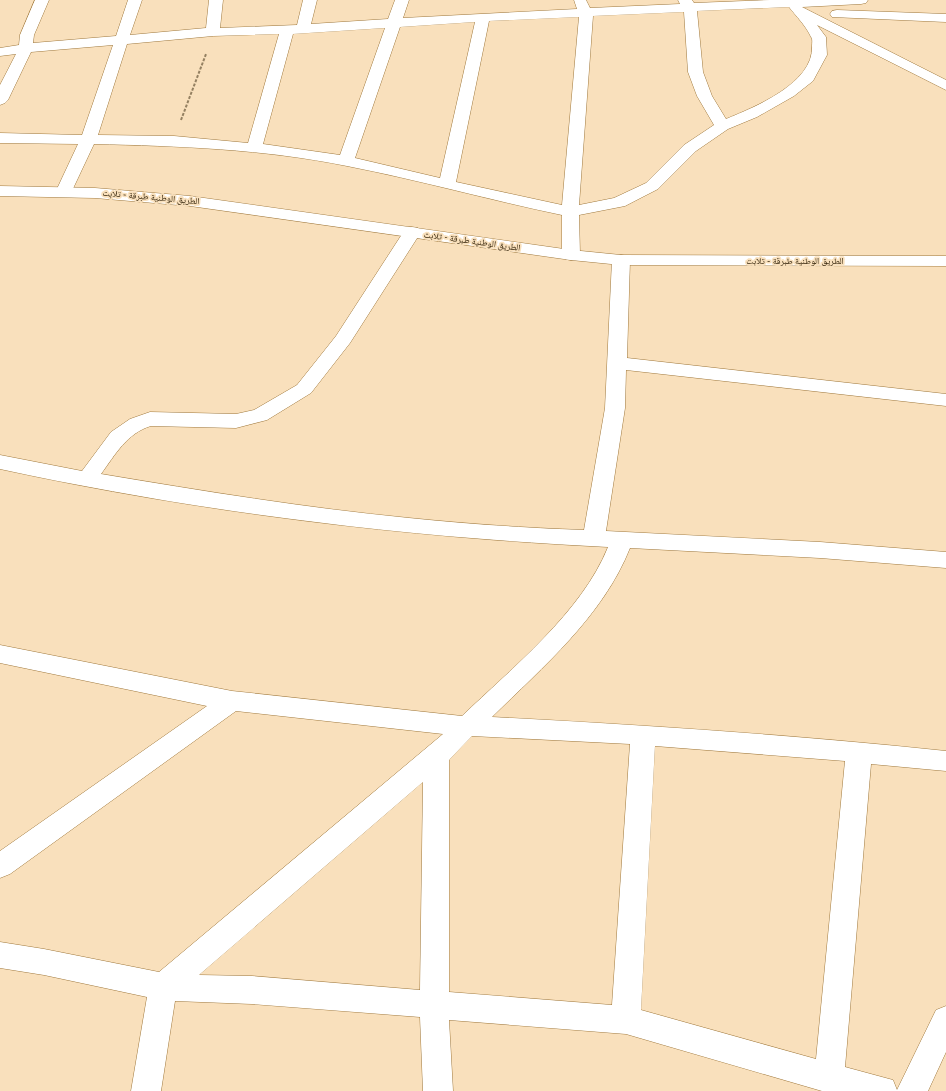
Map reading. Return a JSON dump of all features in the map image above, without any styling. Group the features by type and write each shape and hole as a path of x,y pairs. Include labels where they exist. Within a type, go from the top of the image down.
{"street":[{"path":"0,100 26,48 27,35 42,0"},
{"path":"64,191 88,140 135,0"},
{"path":"213,32 216,0"},
{"path":"303,29 310,0"},
{"path":"346,161 402,0"},
{"path":"797,8 861,0"},
{"path":"0,52 26,48 213,32 287,30 394,24 583,7 687,4 797,8 857,14 946,18"},
{"path":"687,4 692,18 694,63 706,101 723,126"},
{"path":"571,255 570,212 583,7"},
{"path":"797,8 946,86"},
{"path":"0,138 174,141 254,148 346,161 570,212 619,202 652,186 690,148 723,126 752,114 789,93 808,78 820,55 818,37 797,8"},
{"path":"447,185 483,17"},
{"path":"254,148 287,30"},
{"name":"الطريق الوطنية طبرقة - تلابت","path":"0,191 64,191 127,194 190,201 571,255 620,260 946,261"},
{"path":"86,480 119,437 129,427 137,423 150,420 236,421 266,412 304,389 343,339 412,232"},
{"path":"594,539 615,408 620,260"},
{"path":"616,363 946,400"},
{"path":"0,462 86,480 312,515 440,529 622,541 735,545 946,560"},
{"path":"0,476 25,467"},
{"path":"146,1091 163,987 436,756 553,643 588,601 613,563 622,541"},
{"path":"0,671 10,655 232,701 466,726 643,735 859,752 946,761"},
{"path":"0,866 232,701"},
{"path":"626,1020 643,735"},
{"path":"829,1078 859,752"},
{"path":"436,756 434,1005 438,1091"},
{"path":"0,955 44,962 163,987 252,990 626,1020 829,1078 882,1091"},
{"path":"912,1091 946,1020"}],"path":[{"path":"174,141 213,32"}]}
